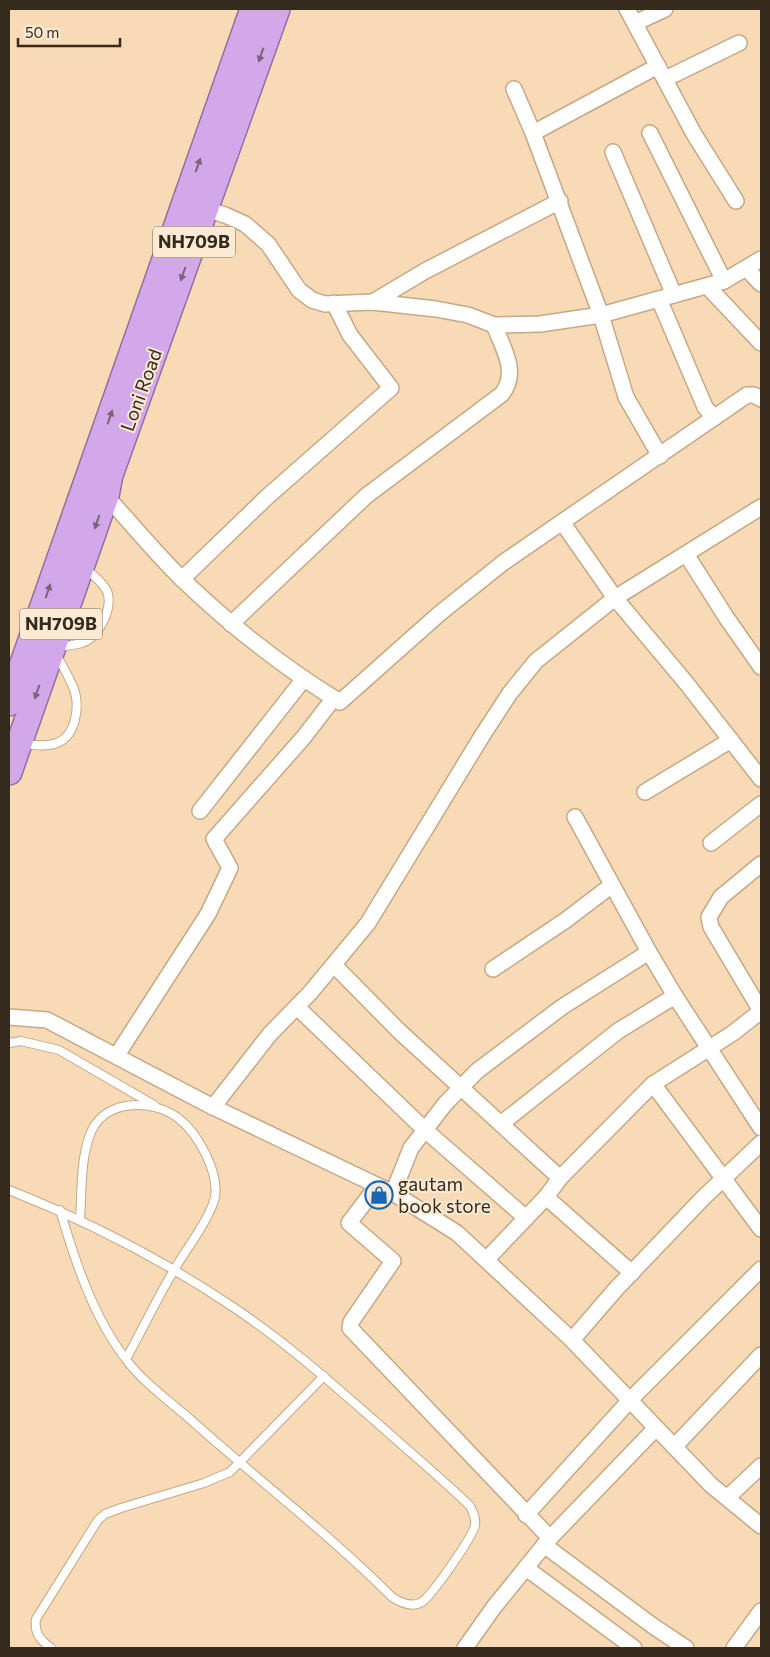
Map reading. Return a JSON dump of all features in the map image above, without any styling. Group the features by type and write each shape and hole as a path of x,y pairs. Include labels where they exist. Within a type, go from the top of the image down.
{"highway":[{"name":"Loni Road","path":"9,703 82,564 106,496 110,475 195,206 253,9"},
{"name":"Loni Road","path":"9,772 19,744 42,643 195,206 277,9"}],"street":[{"path":"627,9 694,134 736,201"},
{"path":"635,24 666,9"},
{"path":"665,79 738,43"},
{"path":"533,133 658,66"},
{"path":"514,89 560,201 601,315 626,397 660,456"},
{"path":"650,133 724,282"},
{"path":"613,152 674,295"},
{"path":"372,302 424,271 560,201"},
{"path":"195,206 225,215 245,224 268,244 299,290 312,300 325,304 372,302 468,314 494,325 540,324 601,315 724,282 761,259"},
{"path":"747,269 761,284"},
{"path":"708,287 761,343"},
{"path":"659,299 705,407 714,418"},
{"path":"182,579 267,498 391,388 350,336 334,303"},
{"path":"231,624 366,496 502,394 508,386 511,374 494,325"},
{"path":"106,496 182,579 231,624 303,680 340,702 439,614 504,562 747,395 754,395 761,399"},
{"path":"213,1107 270,1034 297,1007 368,923 510,693 536,661 615,598 761,507"},
{"path":"562,522 615,598 687,684 761,779"},
{"path":"686,554 726,617 761,667"},
{"path":"200,811 303,680"},
{"path":"117,1055 208,914 230,868 214,839 304,738 334,698"},
{"path":"645,792 731,740"},
{"path":"711,843 761,804"},
{"path":"575,817 675,996 761,1128"},
{"path":"487,1259 546,1197 560,1178 653,1084 733,1033 761,1011 711,927 709,917 721,897 761,864"},
{"path":"493,969 566,920 612,885"},
{"path":"393,1193 411,1148 477,1071 562,1007 650,952"},
{"path":"334,965 399,1031 502,1123 560,1178"},
{"path":"502,1123 618,1031 675,996"},
{"path":"297,1007 425,1130 526,1218"},
{"path":"9,1017 47,1020 213,1107 393,1193 457,1233 572,1340 712,1485 761,1526"},
{"path":"653,1084 761,1228"},
{"path":"572,1340 632,1273 724,1178 761,1143"},
{"path":"377,1186 349,1223 393,1261 351,1322 350,1328 526,1515 547,1541 653,1626 686,1648"},
{"path":"546,1197 632,1273"},
{"path":"526,1515 631,1399 761,1269"},
{"path":"674,1446 761,1355"},
{"path":"465,1648 547,1541 656,1428"},
{"path":"728,1497 761,1466"},
{"path":"526,1568 634,1648"},
{"path":"734,1648 761,1611"}],"lane":[{"path":"42,643 82,643 94,636 108,606 108,593 99,580 82,564"},
{"path":"19,744 50,745 59,742 68,734 75,720 77,703 74,689 42,643"},
{"path":"9,1043 21,1042 59,1050 178,1118 210,1161 214,1170 216,1190 211,1209 173,1271 126,1360"},
{"path":"80,1220 86,1150 92,1130 100,1118 115,1108 134,1105 165,1111"},
{"path":"9,1190 60,1210 80,1220 173,1271 232,1307 293,1350 470,1506 475,1516 475,1526 465,1544 431,1592 421,1602 412,1605 402,1603 392,1597 324,1532 240,1463 126,1360 103,1323 79,1270 60,1210"},
{"path":"51,1648 38,1636 35,1628 36,1619 98,1520 105,1514 121,1508 204,1483 230,1472 324,1376"}],"place":[{"name":"gautam book store","path":"379,1195"}]}
